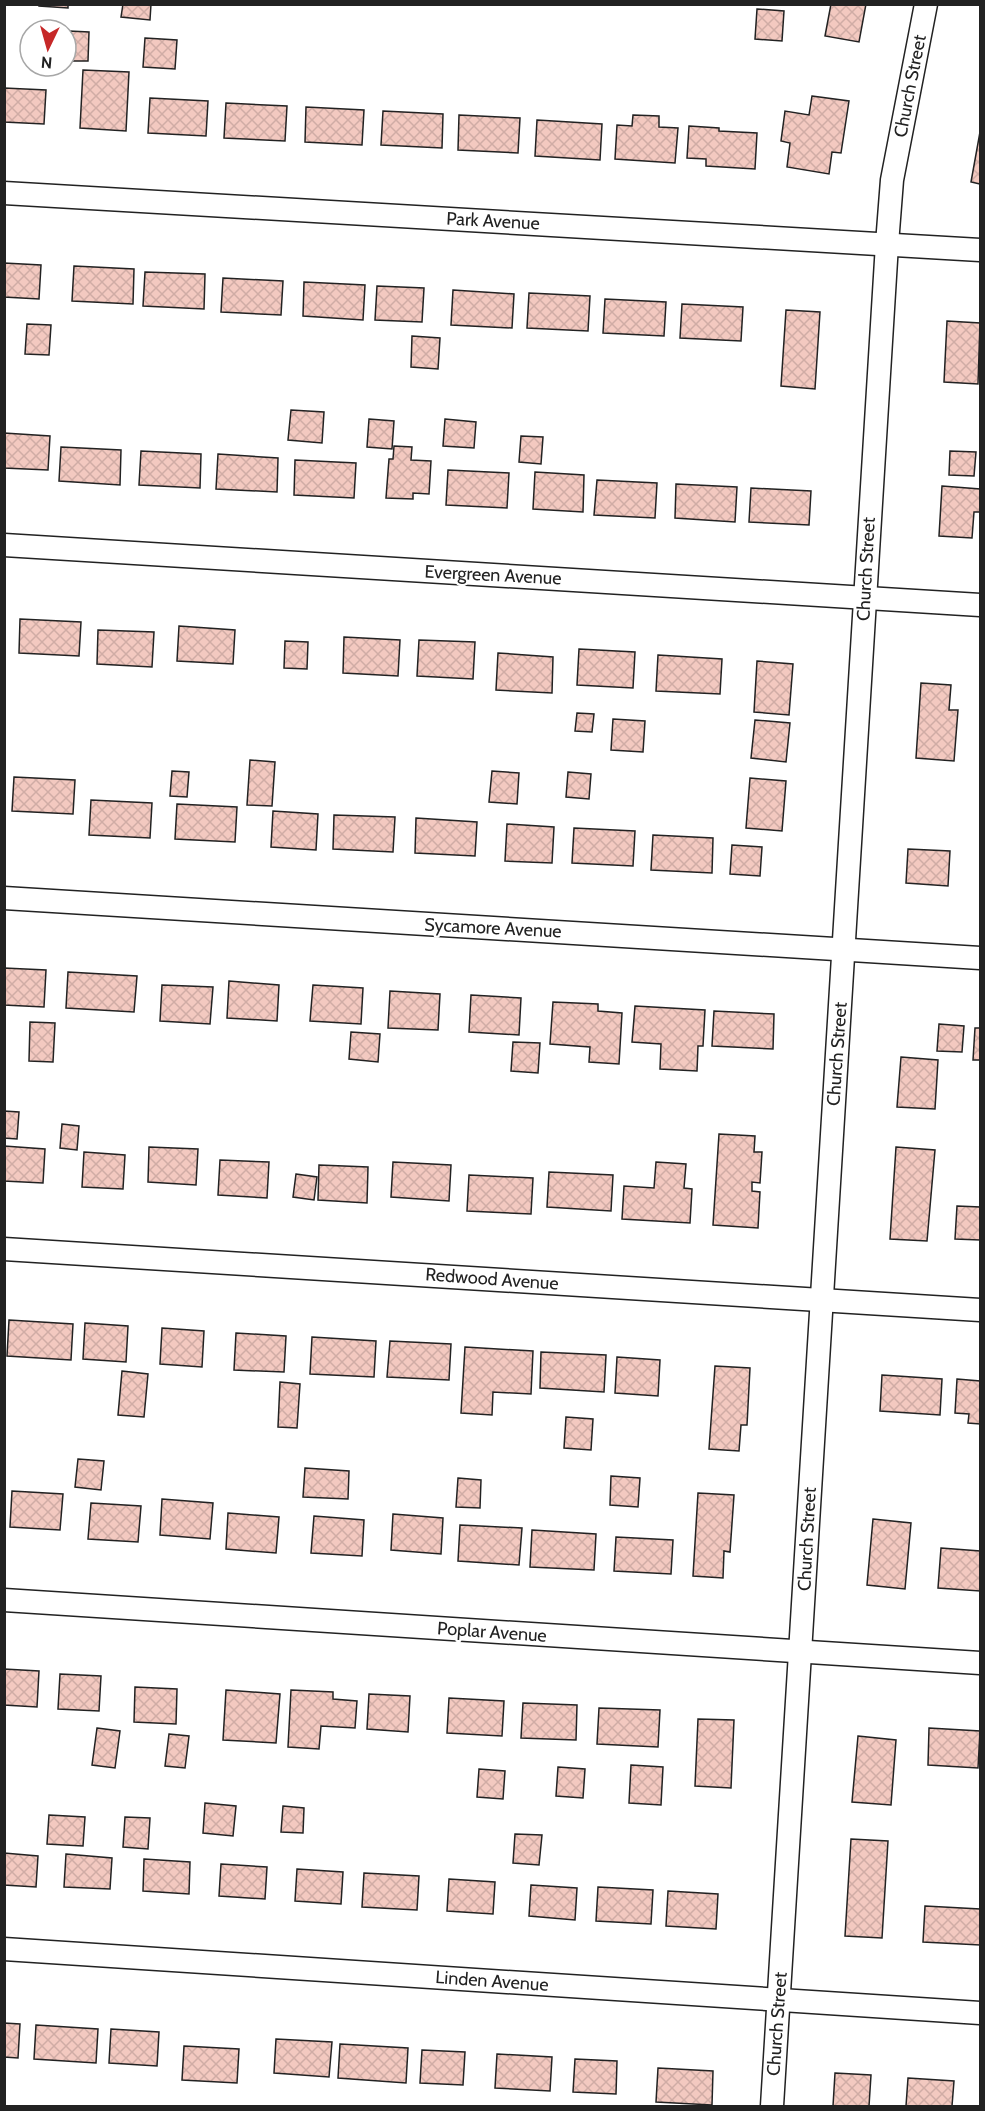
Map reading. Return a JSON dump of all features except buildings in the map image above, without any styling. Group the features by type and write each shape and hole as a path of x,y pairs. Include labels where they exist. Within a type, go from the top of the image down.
{"street":[{"name":"Church Street","path":"772,2106 887,244 892,180 926,4"},
{"name":"Park Avenue","path":"4,193 981,250"},
{"name":"Evergreen Avenue","path":"4,545 981,605"},
{"name":"Sycamore Avenue","path":"4,898 981,958"},
{"name":"Redwood Avenue","path":"4,1249 981,1310"},
{"name":"Poplar Avenue","path":"4,1600 981,1662"},
{"name":"Linden Avenue","path":"4,1949 981,2013"}]}
